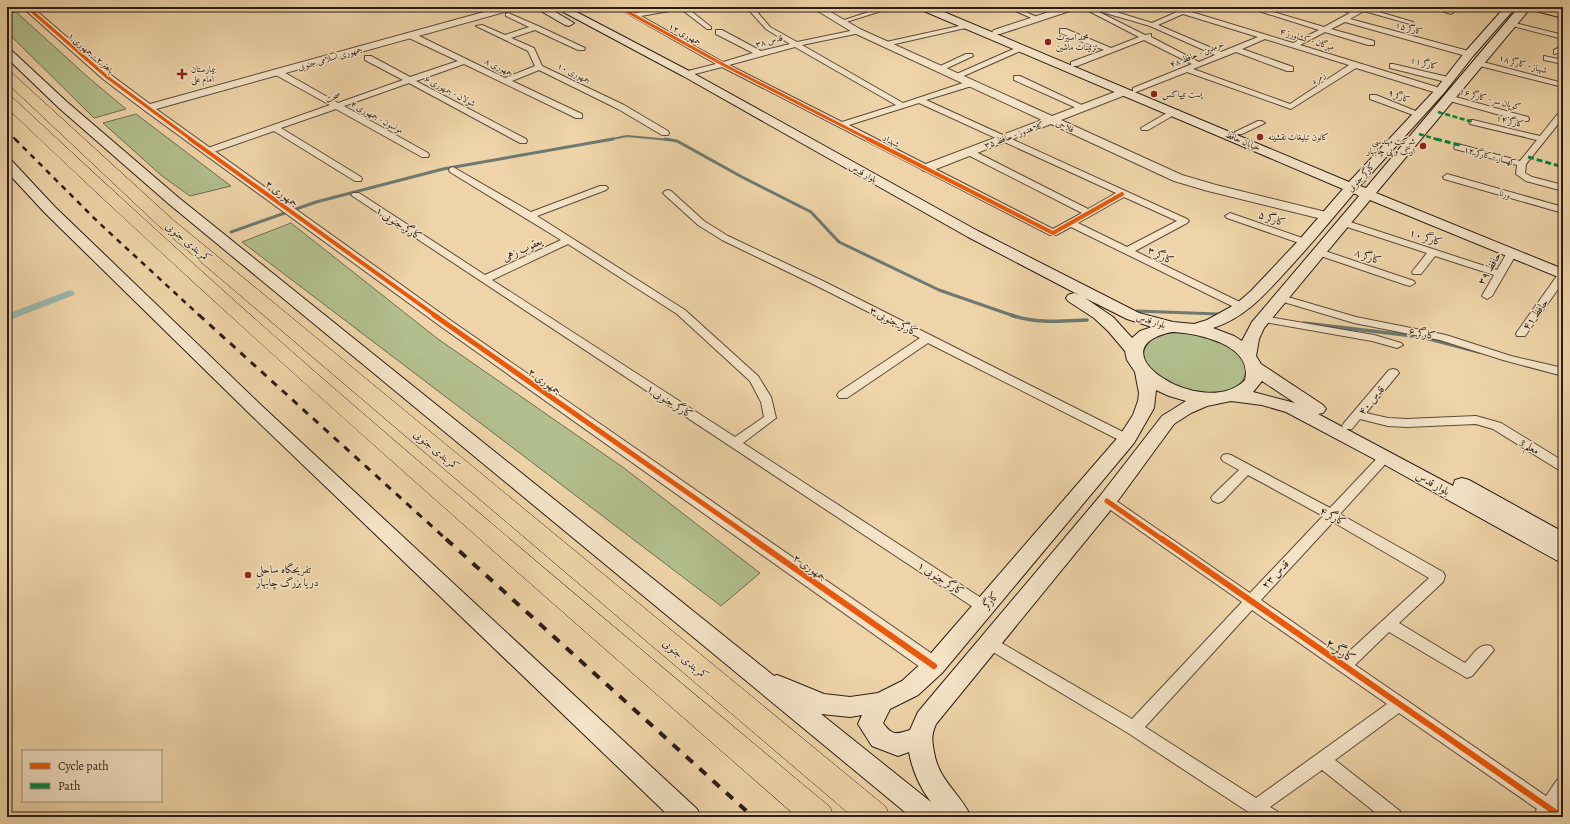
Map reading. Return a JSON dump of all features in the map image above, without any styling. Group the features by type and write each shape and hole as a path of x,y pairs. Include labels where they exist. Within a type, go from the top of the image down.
{"highway":[{"name":"کمربندی جنوبی","path":"7,76 166,223 875,817"},
{"name":"کمربندی جنوبی","path":"7,100 182,263 353,416 819,817"}],"main road":[{"path":"7,10 20,7"},
{"name":"بلوار قدس","path":"539,7 965,242 1079,300 1108,320 1119,331 1134,351 1136,362 1143,373 1157,384 1174,392 1194,397 1258,398 1278,403 1385,457 1563,555"},
{"name":"بلوار قدس","path":"559,7 686,74 973,234 1057,278 1133,316 1172,328"},
{"name":"کارگر جنوبی","path":"1196,329 1213,323 1242,307 1257,294 1419,114 1445,94 1449,80 1477,58 1511,7"},
{"name":"کارگر جنوبی","path":"1223,397 1246,390 1254,380 1252,362 1248,347 1251,336 1263,319 1371,191 1445,94 1477,58 1511,24 1524,9 1524,7"},
{"path":"1532,7 1563,15"},
{"path":"1551,7 1563,10"},
{"name":"خیابان حافظ","path":"933,8 968,26 1022,49 1074,64 1175,112 1355,184"},
{"name":"خیابان حافظ","path":"933,8 997,32 1048,57 1130,91 1239,132 1512,253 1563,274"},
{"path":"7,52 97,135 228,246 930,817"},
{"path":"731,112 745,107"},
{"path":"7,164 50,210 257,411 688,817"},
{"name":"خیابان حافظ","path":"1371,191 1563,266"},
{"path":"1134,351 1137,342 1145,335 1157,330 1172,328 1196,329"},
{"name":"بلوار قدس","path":"1196,329 1227,339 1239,347 1252,362 1298,397 1353,421 1416,460 1563,541"},
{"name":"کارگر","path":"756,676 822,704 850,707 882,702 910,688 934,666 1127,439 1141,418 1147,404 1149,392 1143,373"},
{"path":"958,817 933,785 923,762 919,738 926,719 988,642 1107,501 1168,420 1180,410 1193,404 1223,397"},
{"path":"934,666 956,682"},
{"path":"882,702 870,724 881,739 898,745 919,738"}],"street":[{"name":"باهنر ۲ - جمهوری ۱","path":"27,7 106,77 148,108"},
{"name":"جمهوری ۱۲","path":"619,7 636,15 722,64"},
{"path":"636,15 683,7 709,28"},
{"path":"749,7 768,28 903,106"},
{"name":"فلاحی","path":"816,7 841,22 886,44 1178,178 1212,188 1326,216"},
{"path":"841,22 891,7"},
{"path":"1009,7 1038,18"},
{"path":"1045,7 1058,12"},
{"path":"997,32 1073,7"},
{"path":"1084,7 1198,64"},
{"path":"1090,7 1152,25 1222,55"},
{"name":"مهرگان - کشاورز ۴","path":"1167,7 1445,94"},
{"path":"1152,25 1193,7"},
{"path":"1250,7 1371,43"},
{"path":"1336,7 1362,10 1410,22"},
{"path":"1433,7 1451,12"},
{"path":"1293,46 1362,10"},
{"name":"جمهوری اسلامی جنوبی","path":"148,108 410,36 510,11"},
{"path":"510,11 536,27 581,48"},
{"name":"کارگر ۱۵","path":"1343,20 1477,58"},
{"path":"1511,24 1563,37"},
{"name":"جمهوری ۱۰","path":"480,26 531,50 539,67 621,107 665,132"},
{"path":"886,44 968,26"},
{"path":"504,38 536,27"},
{"name":"قدس ۳۸","path":"686,74 796,44 857,30"},
{"path":"1063,31 1110,50"},
{"path":"1074,64 1167,31"},
{"path":"719,32 760,54"},
{"name":"جمهوری ۸","path":"410,36 579,116"},
{"name":"خرمدین - حافظ ۴۸","path":"1130,91 1186,70 1265,37"},
{"path":"956,76 1022,49"},
{"path":"1236,49 1290,69"},
{"path":"940,68 968,56"},
{"name":"شولان - جمهوری ۶","path":"368,58 524,142"},
{"name":"شهباز - کارگر ۱۸","path":"1477,58 1563,85"},
{"path":"1547,58 1563,62"},
{"name":"صحت","path":"208,150 464,62"},
{"name":"شهداد","path":"722,64 1053,233 1070,224"},
{"name":"زمرد","path":"1186,70 1291,107 1355,65"},
{"name":"کارگر ۱۱","path":"1393,66 1449,80"},
{"path":"504,81 539,67"},
{"name":"مونسون - جمهوری ۴","path":"277,72 425,155"},
{"path":"1017,78 1084,108"},
{"path":"842,125 972,83"},
{"name":"کلاهدوز - حافظ ۳۵","path":"927,168 1130,91"},
{"name":"کوپان سر - کارگر ۱۶","path":"1445,94 1525,119"},
{"name":"کارگر ۹","path":"1373,97 1419,114"},
{"path":"919,100 1184,221 1127,251"},
{"name":"جمهوری ۲","path":"148,108 448,325 934,666"},
{"path":"1145,128 1175,112"},
{"path":"1563,113 1522,164 1520,174 1529,179 1563,188"},
{"name":"کارگر ۱۴","path":"1473,122 1542,139"},
{"path":"1239,132 1261,123"},
{"path":"274,127 358,179"},
{"name":"کهسار - کارگر ۱۲","path":"1458,147 1522,164"},
{"path":"969,152 1089,213"},
{"path":"453,170 569,240 681,312 754,379 770,409 770,418 735,443"},
{"name":"ورنا","path":"1447,177 1563,210"},
{"path":"530,216 603,188"},
{"name":"کارگر جنوبی ۳","path":"668,193 701,223 725,238 928,338 1127,439"},
{"path":"1070,224 1122,194"},
{"name":"کارگر جنوبی ۱","path":"356,195 984,607"},
{"name":"کارگر ۵","path":"1230,216 1305,242"},
{"name":"کارگر ۱۰","path":"1344,223 1500,274"},
{"name":"کارگر ۳","path":"1070,224 1242,307"},
{"name":"یعقوب زهی","path":"485,280 569,240"},
{"name":"کارگر ۸","path":"1320,252 1410,283"},
{"path":"1417,272 1433,252"},
{"name":"حافظ ۳۹","path":"1487,296 1512,253"},
{"name":"حافظ ۴۱","path":"1520,334 1563,274"},
{"name":"کارگر ۶","path":"1281,298 1354,320 1442,337 1507,358 1563,372"},
{"path":"1263,319 1374,338 1397,345"},
{"path":"843,395 928,338"},
{"name":"قدس ۴۰","path":"1353,421 1393,373"},
{"name":"معلم 3","path":"1353,421 1407,423 1476,420 1497,426 1563,467"},
{"name":"قدس ۲۳","path":"1134,728 1250,600 1332,515 1385,457"},
{"name":"کارگر ۴","path":"1227,458 1332,515 1438,576 1438,578 1388,624"},
{"path":"1218,498 1247,469"},
{"name":"کارگر ۲","path":"1107,501 1344,665 1550,814"},
{"path":"1344,665 1388,624 1467,672 1486,650"},
{"path":"988,642 1134,728 1271,817"},
{"path":"1257,807 1399,704"},
{"path":"1322,760 1394,817"},
{"path":"1550,814 1563,785"}],"green space":[{"path":"14,10 89,78 126,109 94,118 7,32 7,12"},
{"path":"136,114 231,186 190,196 162,176 103,123"},
{"path":"291,223 438,339 624,468 760,573 721,606 242,242"},
{"path":"1177,332 1189,332 1211,338 1230,348 1239,355 1244,363 1246,371 1243,380 1236,388 1225,392 1213,393 1200,392 1174,385 1155,375 1141,355 1148,343 1155,337"}],"waterway":[{"path":"607,140 627,136 670,140"},
{"path":"231,232 316,202 443,169 613,139"},
{"path":"665,139 677,141 742,177 811,212 839,242 939,290 1014,316"},
{"path":"7,318 70,293"},
{"path":"1137,311 1218,314"},
{"path":"1014,316 1039,321 1087,320"},
{"path":"1304,323 1422,337 1479,352"}],"railway":[{"path":"7,131 98,222 200,316"},
{"path":"199,315 447,540"},
{"path":"446,539 753,817"}],"marked path":[{"path":"1438,112 1473,122"},
{"path":"1419,134 1459,145 1458,147"},
{"path":"1528,157 1563,167"}],"cycle path":[{"path":"27,7 107,77 148,108 448,325 934,666"},
{"path":"619,7 722,64 1053,233 1122,194"},
{"path":"1107,501 1562,817"}],"place":[{"name":"محمد اسپرت تزئینات ماشین","path":"1048,42"},
{"name":"بیمارستان امام علی","path":"182,74"},
{"name":"پست تیپاکس","path":"1154,94"},
{"name":"کانون تبلیغات نقشینه","path":"1260,137"},
{"name":"شرکت مهندسی ارگ و پی چابهار","path":"1423,146"},
{"name":"تفریحگاه ساحلی دریا بزرگ چابهار","path":"248,575"}]}
